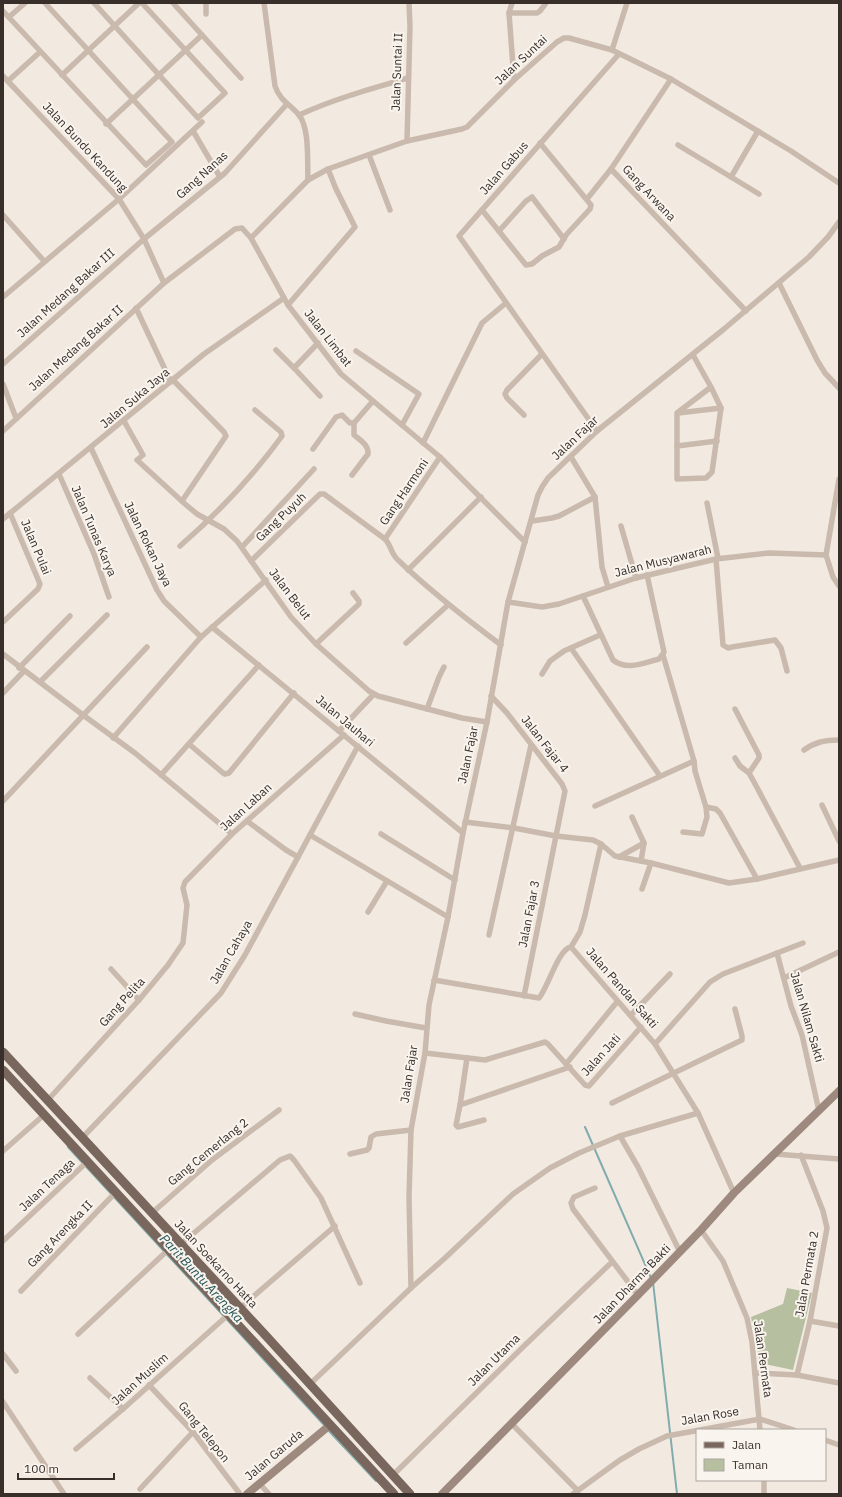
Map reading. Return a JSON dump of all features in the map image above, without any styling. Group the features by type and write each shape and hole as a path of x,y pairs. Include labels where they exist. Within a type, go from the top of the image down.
{"main road":[{"name":"Jalan Soekarno Hatta","path":"3,1052 410,1494"},
{"name":"Jalan Soekarno Hatta","path":"3,1070 167,1251 394,1494"},
{"name":"Jalan Dharma Bakti","path":"443,1494 657,1276 734,1193 839,1091"},
{"name":"Jalan Garuda","path":"247,1494 329,1425"}],"street":[{"path":"9,18 25,3"},
{"path":"3,11 106,124 146,165 172,142 45,3"},
{"path":"94,3 198,118 225,93 142,3"},
{"path":"62,75 138,3"},
{"path":"174,3 241,78"},
{"path":"206,3 206,14"},
{"path":"264,3 274,86 287,104 299,115 305,130 308,180"},
{"name":"Jalan Suntai II","path":"407,141 410,26 409,3"},
{"path":"512,3 509,13 514,80"},
{"path":"509,13 537,13 546,3"},
{"path":"612,50 627,3"},
{"path":"106,124 202,35"},
{"name":"Jalan Suntai","path":"251,238 308,180 328,169 407,141 462,130 467,127 514,80 557,42 564,38 569,38 612,50 671,79 758,131 839,183"},
{"path":"8,82 40,52"},
{"name":"Jalan Gabus","path":"597,431 459,236 619,54"},
{"name":"Jalan Bundo Kandung","path":"3,76 119,199 144,239 164,283"},
{"path":"299,115 352,94 408,78"},
{"name":"Gang Arwana","path":"671,79 611,169 746,311"},
{"name":"Gang Nanas","path":"144,239 220,177 287,104"},
{"path":"3,297 119,199 202,122"},
{"path":"193,131 220,177"},
{"path":"731,177 758,131"},
{"path":"482,210 525,263 530,265 542,256 559,247 591,205 540,143"},
{"path":"678,145 759,194"},
{"path":"369,155 390,210"},
{"path":"288,305 355,226 336,189 328,169"},
{"path":"587,199 611,169"},
{"path":"499,231 526,201 532,197 564,239"},
{"path":"3,215 44,261"},
{"name":"Jalan Fajar","path":"411,1288 409,1197 411,1130 425,1053 426,1028 465,822 487,722 508,602 542,487 548,478 597,431 693,355 814,252 839,222"},
{"path":"164,283 236,230 242,228 251,238"},
{"name":"Jalan Limbat","path":"251,238 288,305 341,374 440,457 525,542"},
{"name":"Jalan Medang Bakar III","path":"3,364 144,239"},
{"name":"Jalan Medang Bakar II","path":"3,431 164,283"},
{"path":"779,283 817,360 825,373 839,388"},
{"name":"Jalan Suka Jaya","path":"3,519 204,354 284,298"},
{"path":"423,443 482,323 506,303"},
{"path":"136,308 172,381 224,432 226,436 182,501"},
{"path":"294,368 318,343"},
{"path":"276,350 320,396"},
{"path":"356,351 419,394 402,425"},
{"path":"524,415 507,398 505,394 542,354"},
{"path":"677,413 677,479 706,478 712,472 718,441 721,408 693,355"},
{"path":"3,384 16,418"},
{"path":"677,413 711,388"},
{"path":"352,475 368,454 366,446 354,435 354,423 374,401"},
{"path":"677,413 721,408"},
{"path":"180,546 210,520 282,436 281,432 255,410"},
{"path":"313,449 336,417 342,415 350,423 354,423"},
{"name":"Jalan Belut","path":"124,421 142,455 137,460 197,514 224,529 242,547 291,617 316,644 373,695 473,721 487,722"},
{"path":"677,446 718,441"},
{"name":"Jalan Rokan Jaya","path":"91,448 157,590 164,601 202,637"},
{"name":"Gang Harmoni","path":"385,539 440,457"},
{"path":"571,457 595,497 602,566 608,587"},
{"path":"242,547 314,469"},
{"name":"Jalan Tunas Karya","path":"59,474 94,554 109,597"},
{"path":"839,479 826,555 833,577 839,586"},
{"name":"Gang Puyuh","path":"251,561 322,493 331,497 385,539"},
{"path":"408,570 481,497"},
{"path":"532,520 559,516 595,497"},
{"path":"707,504 717,558 723,645 728,648 774,640 781,648 787,670"},
{"name":"Jalan Pulai","path":"3,622 38,589 40,584 10,514"},
{"path":"832,523 839,524"},
{"path":"621,526 636,578"},
{"path":"385,539 394,555 408,570 448,605 501,645"},
{"name":"Jalan Musyawarah","path":"508,602 542,607 559,604 636,578 717,558 768,553 826,555"},
{"path":"647,575 664,652 663,655 706,807 707,817 702,834 683,832"},
{"path":"113,738 212,626 266,580"},
{"path":"316,644 359,604 359,601 353,593"},
{"path":"583,596 613,660 620,665 628,666 659,659 663,655"},
{"path":"406,643 448,605"},
{"path":"40,682 107,615"},
{"path":"3,693 22,669 70,616"},
{"name":"Jalan Jauhari","path":"212,626 463,834"},
{"path":"542,674 550,661 570,648 600,635"},
{"path":"3,801 147,647"},
{"path":"570,648 660,776"},
{"path":"3,654 82,715 135,753 232,834"},
{"path":"161,775 259,664"},
{"path":"427,709 444,668"},
{"path":"189,744 223,773 229,773 294,693"},
{"path":"339,731 373,695"},
{"name":"Jalan Fajar 4","path":"491,696 507,713 564,787 565,791 556,836"},
{"path":"735,709 759,754 759,758 749,773"},
{"name":"Jalan Laban","path":"187,905 183,888 184,882 247,820 344,735"},
{"path":"804,750 811,745 820,742 839,740"},
{"path":"489,935 514,828 531,745"},
{"name":"Jalan Cahaya","path":"82,1138 221,993 245,955 358,746"},
{"path":"734,758 740,766 749,773 800,868"},
{"path":"595,806 694,761"},
{"path":"822,805 839,841"},
{"path":"706,807 716,809 720,813 757,879"},
{"path":"632,817 644,843 642,861"},
{"path":"247,820 286,850 298,857"},
{"path":"465,822 593,840 601,844 615,856 729,882 757,879 839,860"},
{"path":"381,834 455,880"},
{"path":"310,835 448,918"},
{"name":"Jalan Fajar 3","path":"524,996 556,836"},
{"path":"619,857 644,843"},
{"path":"571,948 580,932 585,915 601,844"},
{"path":"642,889 651,863"},
{"path":"368,912 387,881"},
{"name":"Gang Pelita","path":"47,1100 139,1000 168,965 183,943 187,905"},
{"path":"655,1044 710,982 723,974 803,943"},
{"name":"Jalan Pandan Sakti","path":"434,980 539,998 562,954 568,948 571,948 655,1044 698,1113 734,1193"},
{"path":"784,978 839,952"},
{"name":"Jalan Nilam Sakti","path":"777,953 791,1006 802,1035 818,1111"},
{"path":"111,969 139,1000"},
{"path":"631,1015 670,974"},
{"path":"460,1105 568,1065 617,1002"},
{"path":"612,1103 742,1040 735,1009"},
{"path":"355,1014 426,1028"},
{"name":"Jalan Jati","path":"425,1053 485,1060 545,1042 585,1085 591,1085 641,1027"},
{"path":"467,1058 456,1127 484,1120"},
{"name":"Gang Cemerlang 2","path":"152,1213 212,1160 279,1110"},
{"path":"310,1385 411,1288 513,1194 550,1168 589,1148 620,1136 698,1113"},
{"path":"3,1151 44,1115"},
{"path":"350,1154 367,1150 369,1148 371,1137 376,1134 411,1130"},
{"path":"620,1136 638,1167 680,1252"},
{"path":"775,1154 839,1158"},
{"name":"Jalan Permata 2","path":"796,1375 810,1321 827,1228 823,1211 801,1155"},
{"path":"181,1244 280,1160 290,1156 321,1198 360,1283"},
{"name":"Jalan Tenaga","path":"3,1241 87,1162"},
{"path":"595,1188 574,1197 571,1203 573,1209 638,1295"},
{"name":"Gang Arengka II","path":"21,1291 115,1193"},
{"path":"240,1308 334,1226"},
{"name":"Jalan Permata","path":"701,1230 722,1261 747,1318 752,1342 760,1429"},
{"path":"78,1334 167,1251"},
{"name":"Jalan Utama","path":"392,1476 612,1262"},
{"name":"Jalan Muslim","path":"76,1449 228,1315"},
{"path":"810,1321 839,1326"},
{"path":"3,1354 16,1371"},
{"path":"755,1373 796,1375 839,1383"},
{"path":"90,1378 123,1409"},
{"name":"Gang Telepon","path":"149,1385 193,1432 240,1494"},
{"path":"3,1402 64,1494"},
{"name":"Jalan Rose","path":"703,1429 760,1419 791,1429"},
{"path":"512,1424 578,1491"},
{"name":"Jalan Rose","path":"573,1494 620,1460 639,1449 667,1436 696,1430"},
{"path":"140,1489 193,1432"},
{"path":"826,1440 839,1445"},
{"path":"764,1481 764,1494"},
{"path":"259,1483 269,1494"}],"green space":[{"path":"787,1288 812,1293 793,1370 760,1363 751,1317 783,1304"}],"waterway":[{"path":"585,1127 651,1278"},
{"name":"Parit Buntu Arengka","path":"68,1147 325,1426"},
{"path":"653,1282 677,1494"},
{"name":"Parit Buntu Arengka","path":"328,1430 376,1481"}]}
